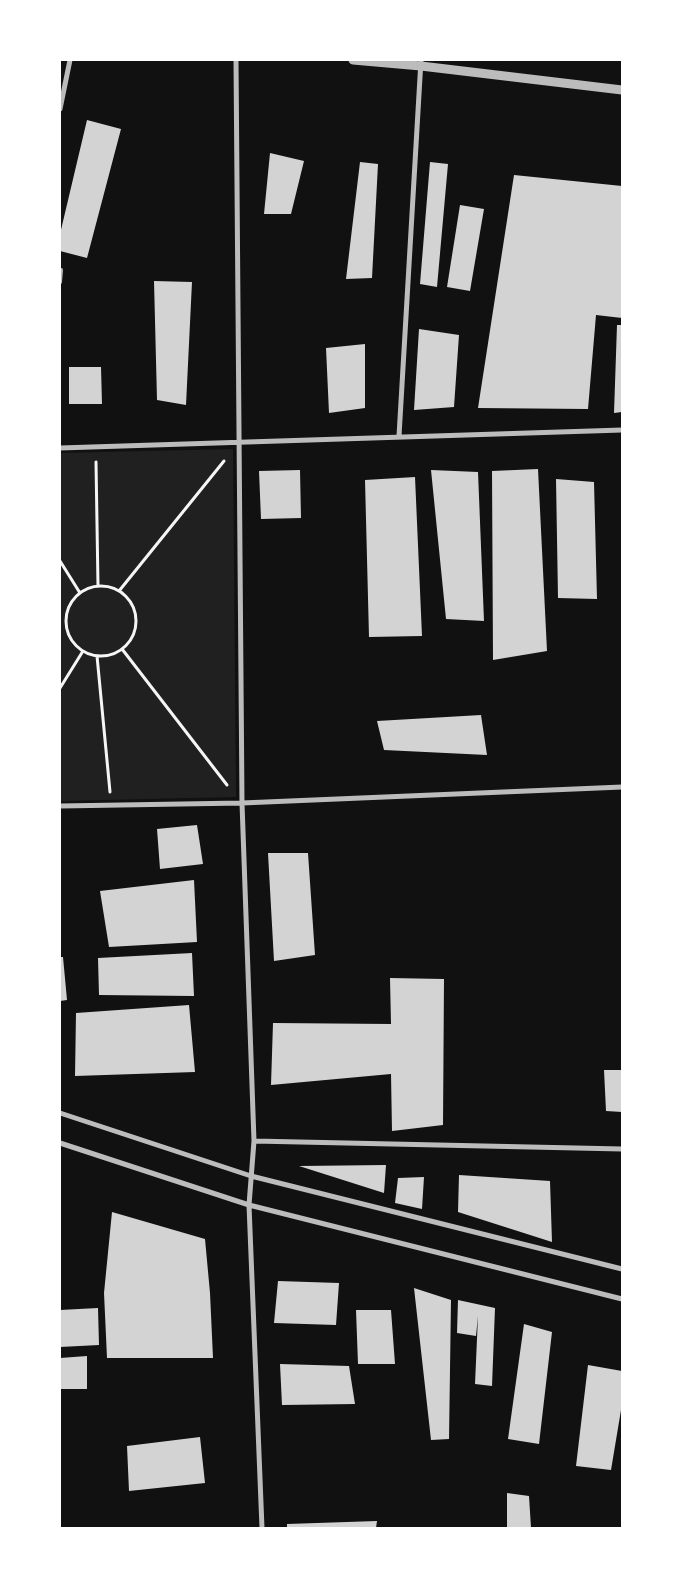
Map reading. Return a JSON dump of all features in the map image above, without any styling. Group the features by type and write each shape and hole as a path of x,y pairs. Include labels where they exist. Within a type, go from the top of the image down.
{"street":[{"path":"60,109 70,60"},
{"path":"236,60 242,802 254,1141 249,1205 262,1528"},
{"path":"353,60 421,63 622,90"},
{"path":"399,436 421,63"},
{"path":"60,448 622,430"},
{"path":"60,806 242,802 622,787"},
{"path":"60,1113 251,1176 622,1269"},
{"path":"254,1141 622,1149"},
{"path":"60,1143 249,1205 622,1298"}],"lane":[{"path":"60,282 61,270"}],"path":[{"path":"119,591 238,443"},
{"path":"96,446 98,586"},
{"path":"60,561 80,593"},
{"path":"98,586 106,586 119,591 131,604 136,623 134,634 122,649 106,656 97,656 83,651 75,645 66,627 69,607 80,593 88,588 98,586"},
{"path":"122,649 236,797 242,802"},
{"path":"60,688 83,651"},
{"path":"97,656 112,805"}],"shaded area":[{"path":"233,449 236,797 60,801 60,453"}],"building":[{"path":"87,120 121,129 87,258 60,251 60,234"},
{"path":"270,153 304,161 291,214 264,214"},
{"path":"360,162 378,164 372,278 346,279"},
{"path":"430,162 448,164 437,287 420,284"},
{"path":"514,175 622,186 622,318 596,315 588,409 478,408"},
{"path":"460,205 484,209 470,291 447,287"},
{"path":"154,281 192,282 186,405 157,400"},
{"path":"617,325 622,325 622,412 614,413"},
{"path":"419,329 459,335 454,407 414,410"},
{"path":"365,344 365,408 329,413 326,348"},
{"path":"69,367 101,367 102,404 69,404"},
{"path":"538,469 547,651 493,660 492,471"},
{"path":"300,470 301,518 261,519 259,471"},
{"path":"431,470 478,472 484,621 446,619"},
{"path":"415,477 422,636 369,637 365,480"},
{"path":"556,479 594,482 597,599 558,598"},
{"path":"481,715 487,755 384,750 377,721"},
{"path":"197,825 203,864 160,869 157,829"},
{"path":"268,853 308,853 315,955 274,961"},
{"path":"194,880 197,942 109,947 100,891"},
{"path":"192,953 194,996 99,995 98,958"},
{"path":"60,957 63,957 67,1000 60,1001"},
{"path":"390,978 444,979 443,1125 392,1131 391,1074 271,1085 273,1023 391,1024"},
{"path":"189,1005 195,1072 75,1076 76,1013"},
{"path":"604,1070 622,1070 622,1112 606,1111"},
{"path":"386,1165 384,1193 299,1166"},
{"path":"459,1175 550,1181 552,1242 458,1212"},
{"path":"424,1177 422,1209 395,1203 398,1178"},
{"path":"112,1212 205,1239 213,1358 107,1358 104,1293"},
{"path":"278,1281 339,1283 336,1325 274,1323"},
{"path":"414,1288 451,1300 449,1439 431,1440"},
{"path":"458,1300 495,1308 492,1386 475,1384 478,1316 476,1336 457,1333"},
{"path":"98,1308 99,1345 60,1347 60,1310"},
{"path":"356,1310 391,1310 395,1364 358,1364"},
{"path":"524,1324 552,1332 539,1444 508,1439"},
{"path":"87,1356 87,1389 60,1389 60,1358"},
{"path":"280,1364 349,1366 355,1404 282,1405"},
{"path":"588,1365 622,1371 622,1404 611,1470 576,1466"},
{"path":"200,1437 205,1483 129,1491 127,1446"},
{"path":"507,1493 529,1496 531,1528 507,1528"},
{"path":"377,1521 376,1528 287,1528 287,1524"}]}
